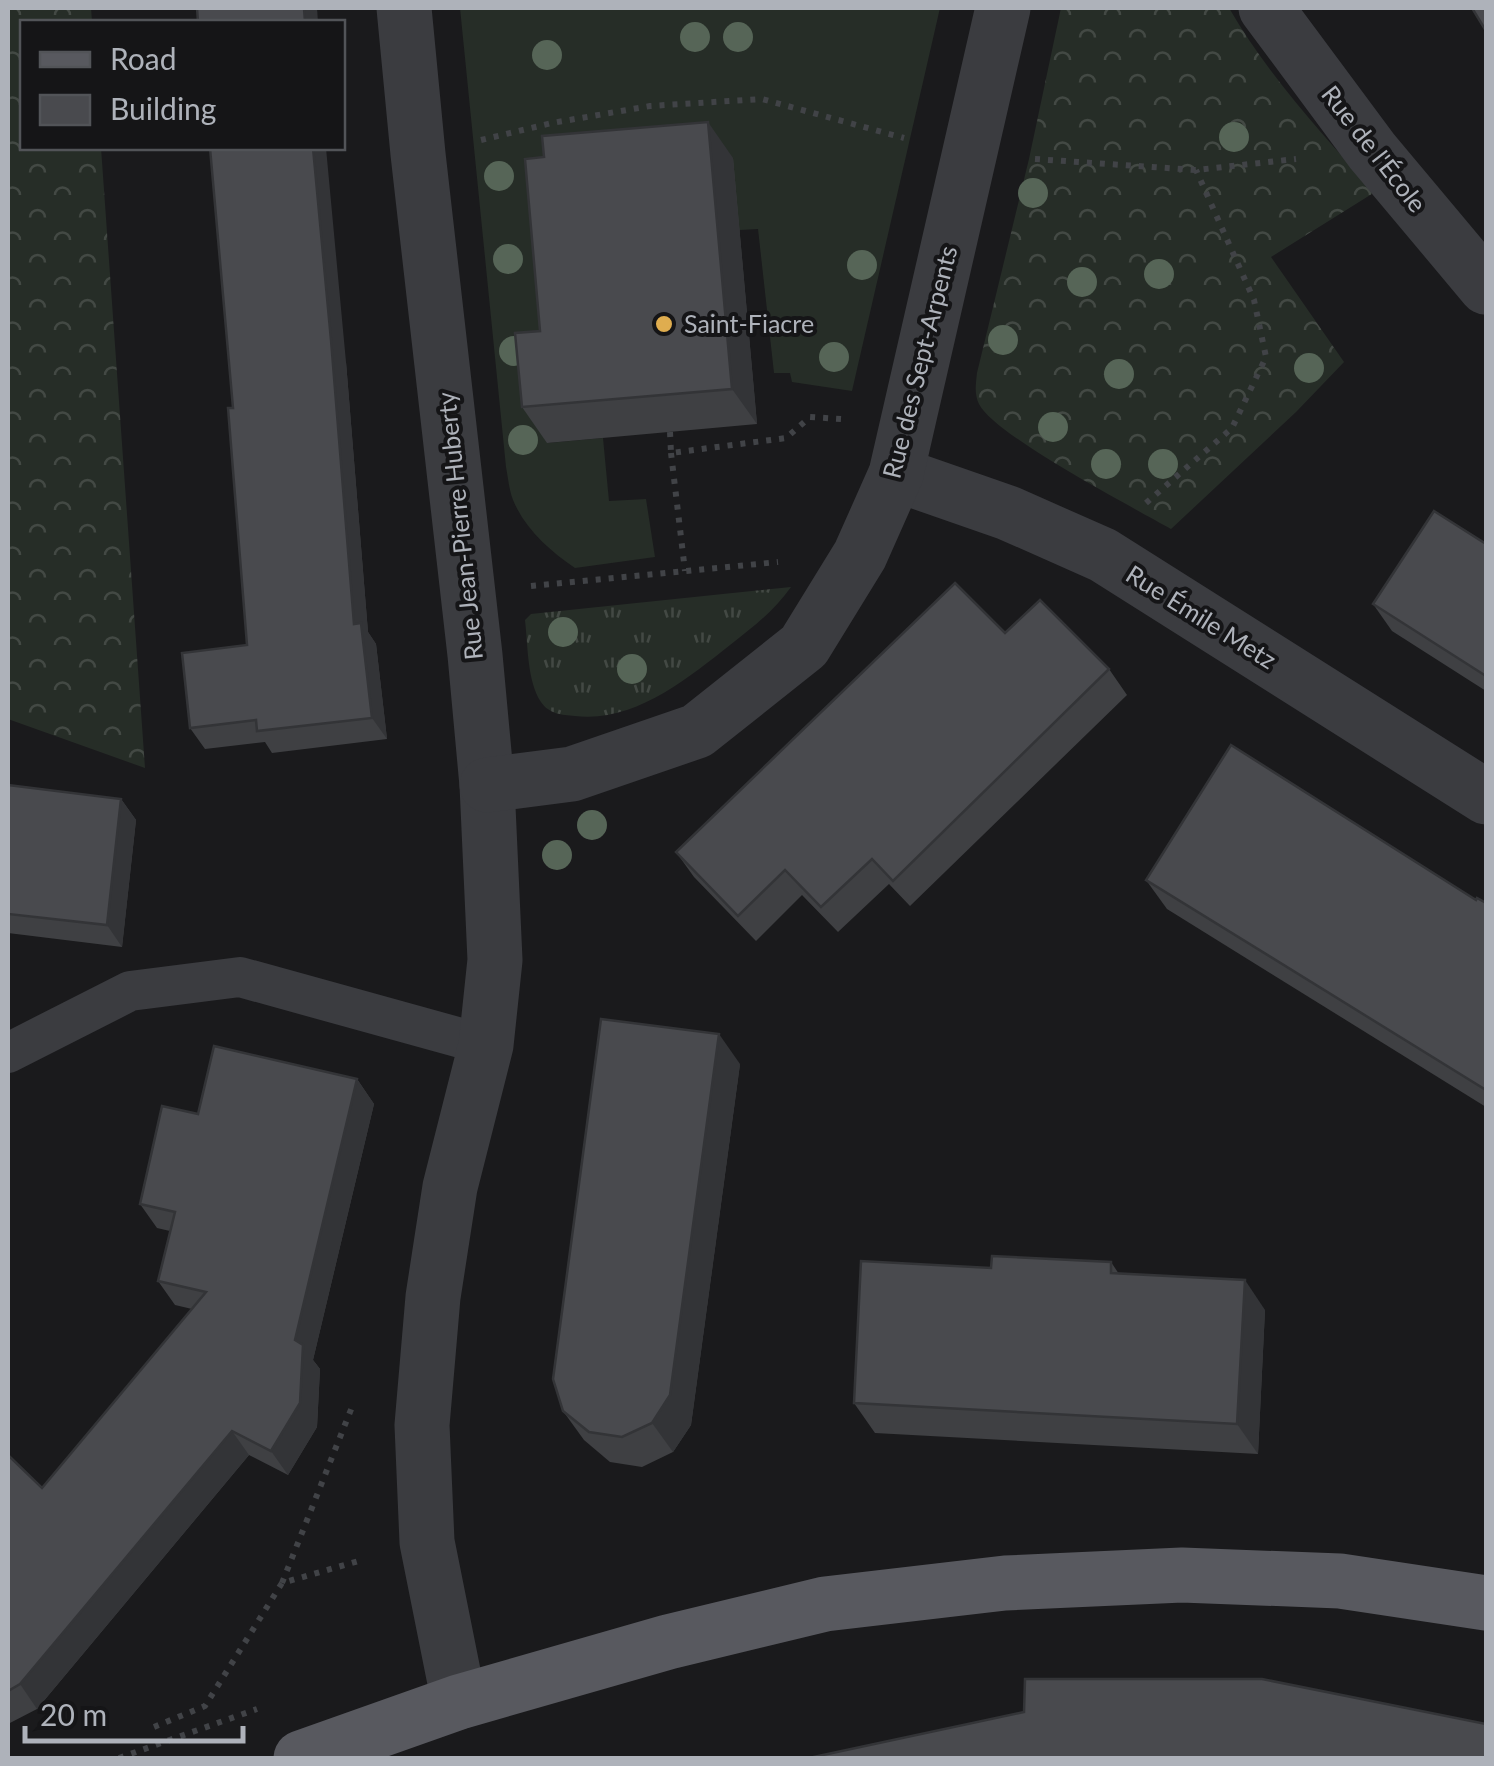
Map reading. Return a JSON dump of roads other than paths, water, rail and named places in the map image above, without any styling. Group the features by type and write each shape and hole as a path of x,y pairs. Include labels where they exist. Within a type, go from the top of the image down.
{"main road":[{"path":"301,1758 459,1702 650,1646 825,1604 1005,1582 1182,1575 1340,1581 1486,1603"}],"street":[{"name":"Rue Jean-Pierre Huberty","path":"404,8 475,655 495,960 486,1044 450,1187 433,1297 422,1424 427,1542 459,1702"},
{"name":"Rue des Sept-Arpents","path":"486,785 572,774 696,731 804,646 860,555 896,474 1002,8"},
{"name":"Rue de l'École","path":"1266,8 1372,151 1486,287"},
{"name":"Rue Émile Metz","path":"896,474 1008,512 1103,555 1486,797"}],"lane":[{"path":"8,1053 130,992 240,977 486,1044"}],"place":[{"name":"Saint-Fiacre","path":"664,324"}]}
